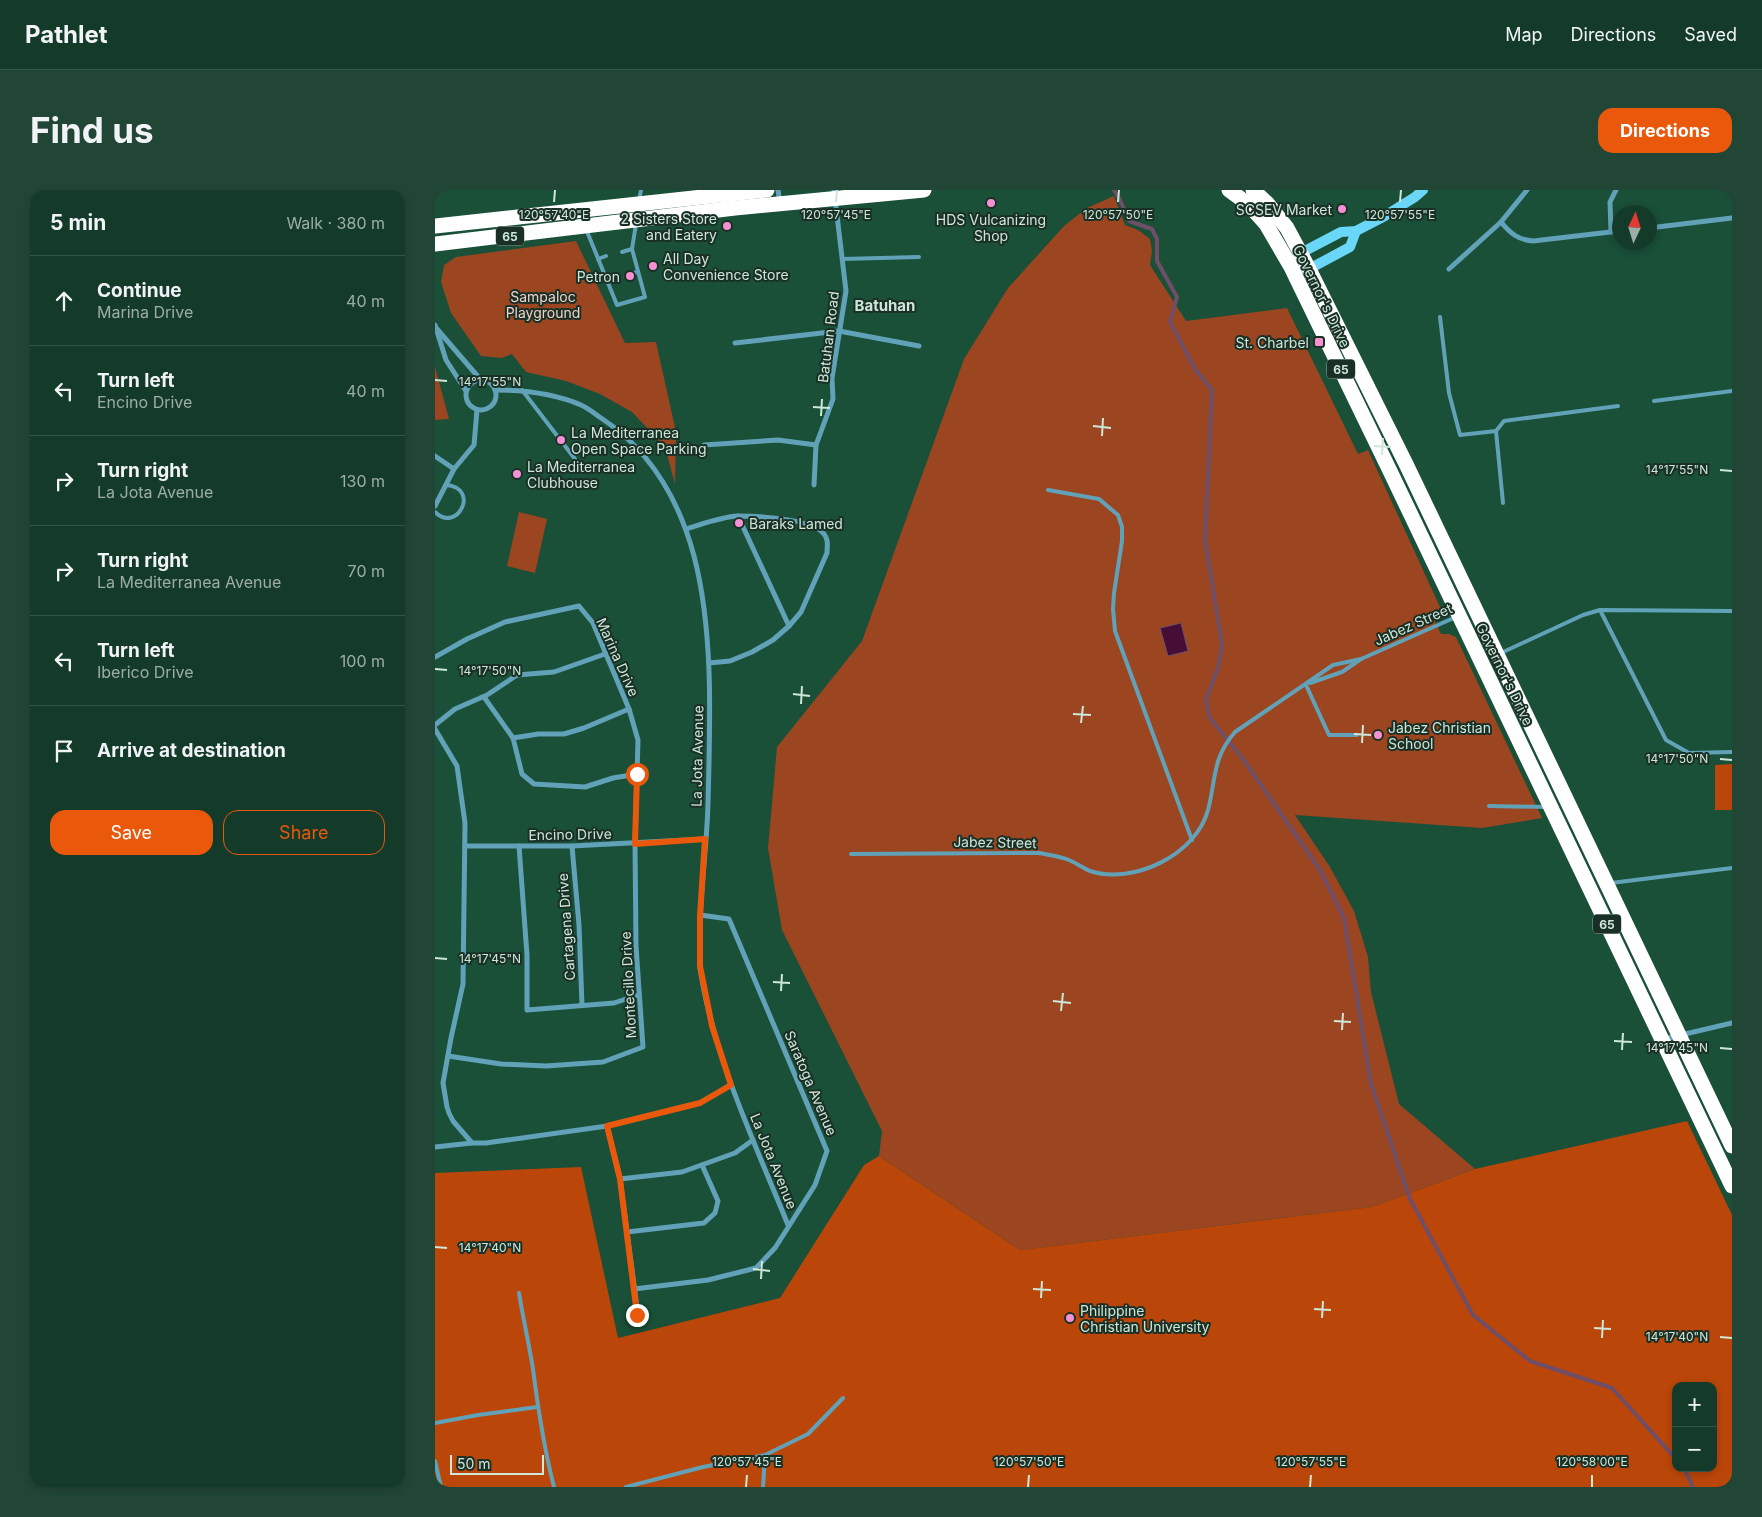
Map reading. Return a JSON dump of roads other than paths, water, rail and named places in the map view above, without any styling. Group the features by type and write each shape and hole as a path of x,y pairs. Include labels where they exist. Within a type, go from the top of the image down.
{"highway":[{"name":"65","path":"435,226 583,210 639,197 767,190"},
{"name":"65","path":"435,244 703,212 779,197 924,190"},
{"name":"Governor's Drive","path":"1229,190 1248,204 1261,218 1274,236 1291,267 1732,1186"},
{"name":"Governor's Drive","path":"1253,190 1277,215 1309,268 1406,464 1732,1146"}],"street":[{"path":"1291,267 1301,253 1341,232 1356,232 1391,212 1423,190"},
{"path":"1449,268 1501,222 1527,190"},
{"path":"1501,222 1507,230 1523,240 1533,241 1611,232 1610,202 1616,190"},
{"name":"Batuhan Road","path":"814,486 816,445 833,398 832,378 846,291 834,194"},
{"path":"1657,227 1732,218"},
{"path":"1291,267 1309,268 1350,247 1356,232"},
{"path":"435,326 480,379 489,382 495,390 495,399 491,406 477,410 469,405 466,400 466,391 471,382 480,379"},
{"path":"435,326 446,360 466,391"},
{"path":"735,343 839,331 919,346"},
{"name":"La Jota Avenue","path":"495,390 522,390 551,395 582,406 620,431 645,454 677,508 686,529 699,581 709,663 708,804 700,916 700,966 712,1026 731,1085 788,1225"},
{"path":"435,506 454,469 474,445 477,410"},
{"path":"704,445 778,440 816,445"},
{"path":"435,456 454,469"},
{"path":"738,516 789,626"},
{"path":"686,529 715,520 738,516 779,519 818,528 826,537 828,543 827,553 801,612 789,626 773,640 752,652 730,661 709,663"},
{"name":"Marina Drive","path":"435,657 467,639 505,622 579,606 593,623 629,709 638,740 635,844"},
{"path":"435,725 455,710 483,697 517,675 554,672 605,654"},
{"path":"483,697 513,738 522,774 534,784 585,787 613,778 637,774"},
{"path":"513,738 537,734 564,734 584,728 629,709"},
{"path":"435,729 457,766 465,823 463,984 443,1083 447,1107 453,1122 472,1143"},
{"name":"Encino Drive","path":"465,846 572,846 705,839"},
{"name":"Montecillo Drive","path":"449,1056 501,1064 546,1066 603,1062 643,1047 636,946 635,844"},
{"path":"519,846 527,955 527,1010 615,1003 638,995"},
{"name":"Cartagena Drive","path":"572,846 579,925 582,1005"},
{"name":"Saratoga Avenue","path":"634,1289 708,1280 756,1268 775,1248 815,1185 827,1151 729,919 700,916"},
{"path":"1663,1040 1732,1023"},
{"path":"435,1147 486,1143 607,1126 700,1103 731,1085"},
{"path":"607,1126 620,1179 637,1315"},
{"path":"620,1179 682,1172 735,1153 753,1140"},
{"path":"627,1232 704,1223 715,1213 718,1201 702,1165"}],"lane":[{"path":"698,194 703,212"},
{"path":"583,210 585,227 617,305 645,297 631,249 639,197"},
{"path":"622,252 631,249"},
{"path":"598,258 606,256"},
{"path":"842,259 919,257"},
{"path":"629,274 638,272"},
{"path":"607,280 613,279"},
{"path":"1440,317 1449,393 1460,435 1496,431"},
{"path":"442,347 449,344"},
{"path":"522,390 575,459"},
{"path":"1654,402 1732,391"},
{"path":"1503,504 1496,431 1504,421 1618,406"},
{"path":"435,512 443,517 450,518 461,512 464,500 462,494 452,486 446,485"},
{"path":"1048,490 1099,499 1117,515 1122,527 1122,541 1113,601 1115,631 1192,840"},
{"name":"Jabez Street","path":"1306,685 1342,672 1361,659 1475,609"},
{"path":"1600,610 1666,740 1689,753 1732,752"},
{"path":"1481,662 1583,615 1600,610 1732,610"},
{"name":"Jabez Street","path":"851,854 1039,853 1069,860 1090,871 1111,874 1134,873 1155,865 1176,853 1192,840 1203,824 1220,753 1231,737 1248,723 1333,665 1361,659"},
{"path":"1306,685 1329,735 1357,736"},
{"path":"1489,806 1551,807"},
{"path":"1607,884 1732,868"},
{"path":"519,1293 533,1368 537,1407 554,1487"},
{"path":"626,1487 765,1454 808,1434 843,1398"},
{"path":"435,1423 537,1407"},
{"path":"763,1487 765,1454"},
{"path":"435,1461 441,1487"}],"waterway":[{"path":"1114,190 1129,221 1152,229 1157,239 1157,261 1177,297 1170,322 1195,369 1212,390 1205,539 1222,645 1218,668 1206,699 1209,717 1243,759 1320,870 1344,918 1371,1084 1410,1199 1473,1315 1530,1361 1612,1388 1672,1455"},
{"path":"1686,1472 1693,1487"}],"place":[{"name":"HDS Vulcanizing Shop","path":"991,203"},
{"name":"SCSEV Market","path":"1342,209"},
{"name":"2 Sisters Store and Eatery","path":"727,226"},
{"name":"All Day Convenience Store","path":"653,266"},
{"name":"Petron","path":"630,276"},
{"name":"St. Charbel","path":"1319,342"},
{"name":"La Mediterranea Open Space Parking","path":"561,440"},
{"name":"La Mediterranea Clubhouse","path":"517,474"},
{"name":"Baraks Lamed","path":"739,523"},
{"name":"Jabez Christian School","path":"1378,735"},
{"name":"Philippine Christian University","path":"1070,1318"}],"district":[{"name":"Batuhan","path":"885,305"}],"park label":[{"name":"Sampaloc Playground","path":"543,304"}]}
